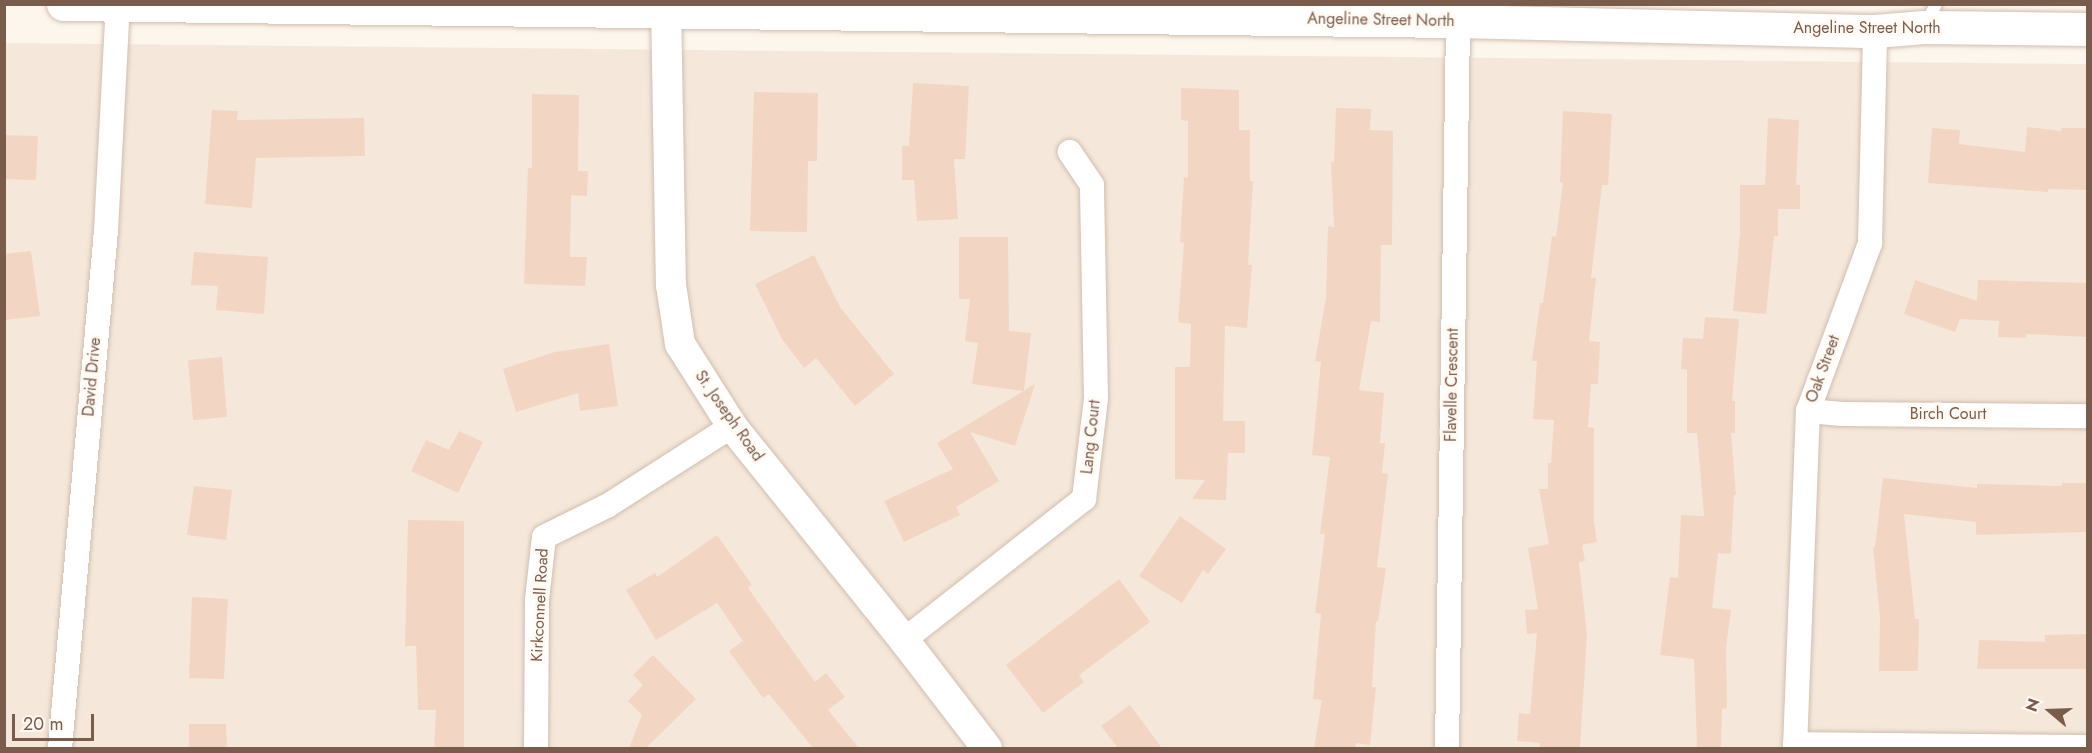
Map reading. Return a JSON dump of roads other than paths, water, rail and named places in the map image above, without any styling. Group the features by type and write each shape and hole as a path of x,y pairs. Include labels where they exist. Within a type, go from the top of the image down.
{"main road":[{"name":"Angeline Street North","path":"63,4 665,8 1458,21 1875,31 1930,16 2088,29"}],"street":[{"name":"David Drive","path":"60,748 106,231 117,5"},
{"name":"St. Joseph Road","path":"665,8 671,285 680,344 732,426 904,640 987,748"},
{"name":"Flavelle Crescent","path":"1447,748 1458,21"},
{"name":"Oak Street","path":"1795,746 1808,411 1870,243 1875,31"},
{"name":"Lang Court","path":"904,640 1084,499 1096,398 1092,185 1071,152"},
{"name":"Birch Court","path":"1808,411 1843,414 2088,416"},
{"name":"Kirkconnell Road","path":"536,748 537,600 544,537 607,506 732,426"},
{"path":"1795,746 2088,747"}]}
